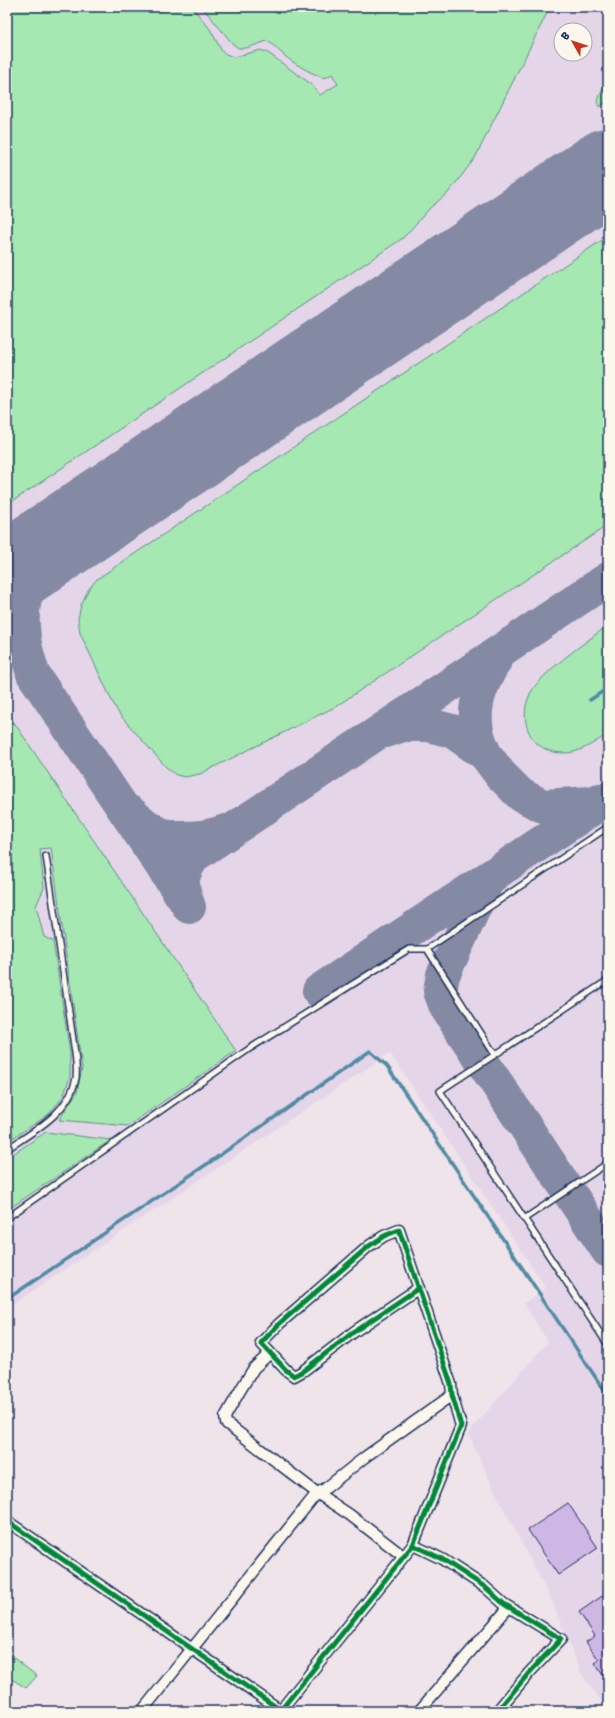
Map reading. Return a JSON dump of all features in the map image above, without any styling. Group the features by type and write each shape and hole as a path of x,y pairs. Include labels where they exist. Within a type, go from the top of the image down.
{"street":[{"path":"7,1521 281,1711 413,1545 461,1426 452,1395 451,1384 419,1288 399,1230 384,1236 368,1246 279,1324 261,1343 286,1370 294,1376 303,1371 355,1331 419,1288"},
{"path":"270,1353 254,1368 226,1418 226,1423 316,1493 350,1515 403,1556"},
{"path":"142,1711 193,1650 316,1493 326,1488 365,1457 452,1395"},
{"path":"413,1545 442,1559 485,1587 509,1607 561,1639 529,1673 497,1711"},
{"path":"419,1711 509,1607"}],"lane":[{"path":"7,1218 249,1049 409,949 427,949 608,827"},
{"path":"7,1149 50,1121 70,1096 76,1077 75,1053 46,856"},
{"path":"427,949 495,1055"},
{"path":"608,980 440,1091 608,1345"},
{"path":"524,1220 608,1163"}],"shaded area":[{"path":"7,7 608,7 608,1710 582,1675 552,1601 496,1494 468,1433 548,1342 524,1303 546,1288 390,1053 7,1308"}],"green space":[{"path":"7,7 192,7 210,29 223,53 234,57 261,50 268,53 311,84 320,95 338,84 332,74 325,78 300,67 267,41 247,48 238,48 232,43 202,7 550,7 475,158 449,192 430,208 403,238 7,505"},
{"path":"608,78 608,101 599,107 597,102"},
{"path":"608,236 608,525 335,707 200,774 185,777 176,775 166,767 119,714 80,633 78,619 81,605 88,590 97,579"},
{"path":"608,625 608,734 587,747 575,752 552,752 543,748 535,741 526,725 526,704 530,694 535,686 554,667"},
{"path":"7,712 236,1051 128,1126 59,1120 77,1092 82,1068 51,848 40,849 44,888 36,906 44,937 53,941 70,1053 70,1077 63,1097 48,1115 7,1142"},
{"path":"46,1132 111,1140 7,1210 7,1158"},
{"path":"7,1653 37,1676 26,1688 7,1676"}],"building":[{"path":"568,1503 598,1548 558,1575 528,1530"},
{"path":"608,1592 608,1683 595,1663 599,1660 586,1642 595,1636 579,1612"}],"waterway":[{"path":"590,700 608,688"},
{"path":"7,1299 213,1160 370,1051 387,1066 608,1396"}],"taxiway":[{"path":"60,538 35,572 30,583 23,608 26,651 33,674 188,905"},
{"path":"189,907 184,892 183,880 186,868 195,855 608,579"},
{"path":"485,754 478,733 476,709 485,679 501,651"},
{"path":"386,731 403,725 429,725 452,731 485,754 500,774 521,795 543,806 591,803 600,800"},
{"path":"319,991 608,798"},
{"path":"130,812 155,831 172,837 195,838 225,831"},
{"path":"497,872 487,882 481,893 443,975 440,991 446,1007 608,1251"}],"runway":[{"path":"7,574 608,170"}],"cycle path":[{"path":"280,1711 413,1545 461,1426 452,1395 451,1384 399,1230 384,1236 369,1246 279,1324 261,1343 286,1370 294,1376 303,1371 355,1331 419,1288"},
{"path":"7,1521 282,1711"},
{"path":"413,1545 442,1559 485,1587 504,1604 561,1639 529,1673 497,1711"}]}
